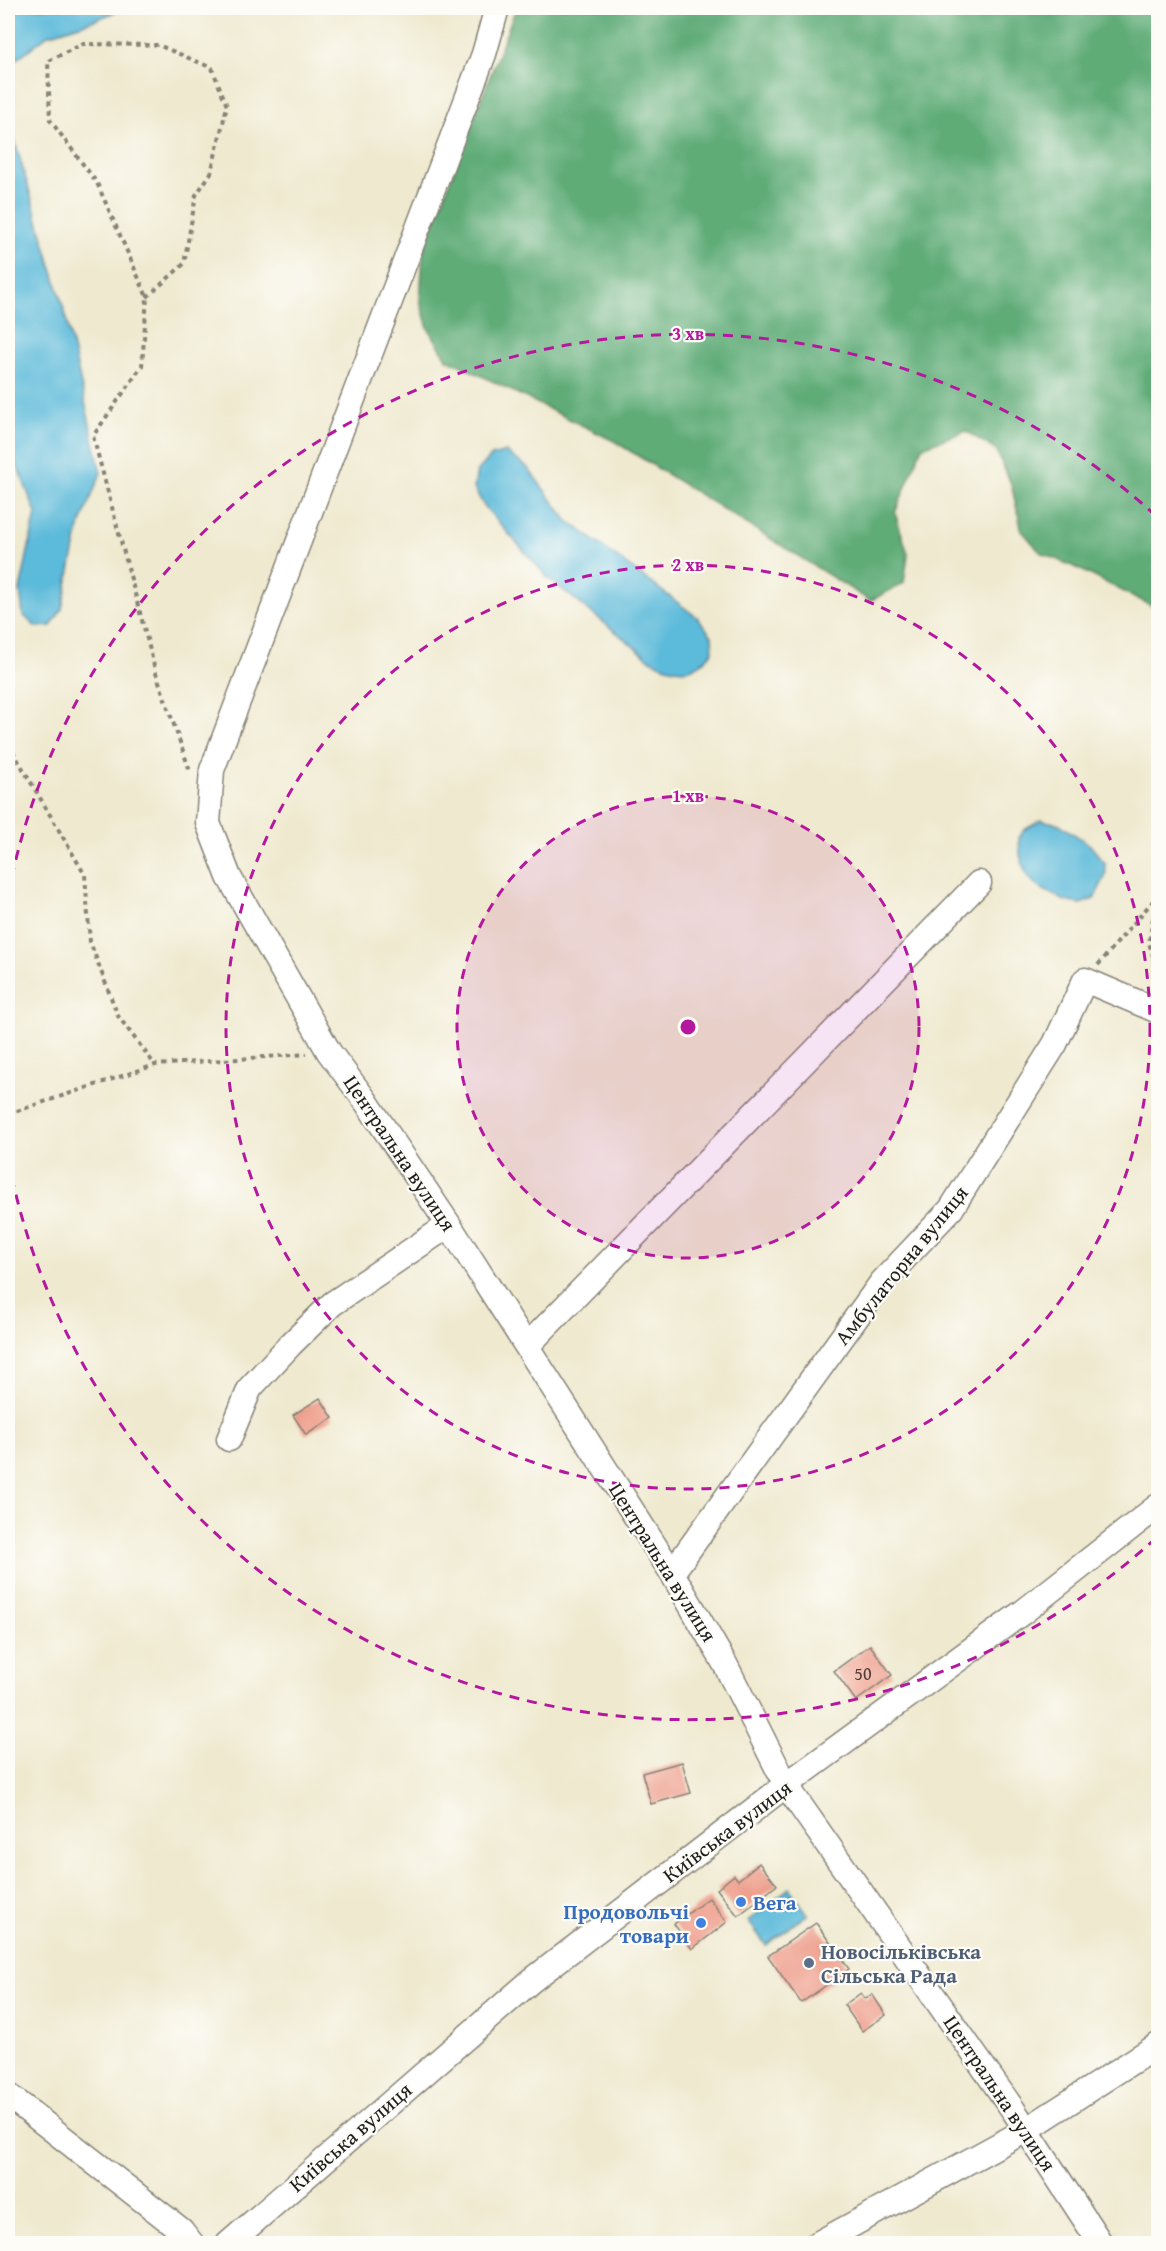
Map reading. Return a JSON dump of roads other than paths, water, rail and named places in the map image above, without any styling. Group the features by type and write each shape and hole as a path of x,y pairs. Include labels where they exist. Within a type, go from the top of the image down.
{"street":[{"name":"Центральна вулиця","path":"497,8 484,54 212,770 208,823 229,877 329,1052 365,1100 449,1225 672,1573 725,1664 786,1785 1026,2130 1101,2244"},
{"path":"526,1346 979,883"},
{"name":"Амбулаторна вулиця","path":"672,1573 882,1282 951,1209 1055,1044 1085,980 1158,1011"},
{"path":"229,1439 250,1388 332,1304 449,1225"},
{"name":"Київська вулиця","path":"228,2244 531,1981 786,1785 1023,1612 1158,1506"},
{"path":"818,2244 1026,2130 1158,2045"},
{"path":"8,2096 181,2230 192,2244"}],"water":[{"path":"8,8 127,8 48,35 14,61 8,88"},
{"path":"8,103 14,138 65,313 101,473 79,528 62,609 51,626 36,627 23,615 20,590 36,513 8,443"},
{"path":"506,452 527,467 567,520 697,617 712,636 713,651 706,659 699,665 684,670 669,668 651,660 548,578 484,506 474,488 477,471 492,456"},
{"path":"1041,820 1059,824 1090,845 1105,863 1106,875 1094,899 1080,904 1065,901 1038,887 1026,874 1020,855 1019,838 1024,830"},
{"path":"789,1888 808,1914 766,1945 748,1921"}],"place":[{"name":"Вега","path":"741,1902"},
{"name":"Продовольчі товари","path":"701,1923"},
{"name":"Новосільківська Сільська Рада","path":"809,1963"}]}
